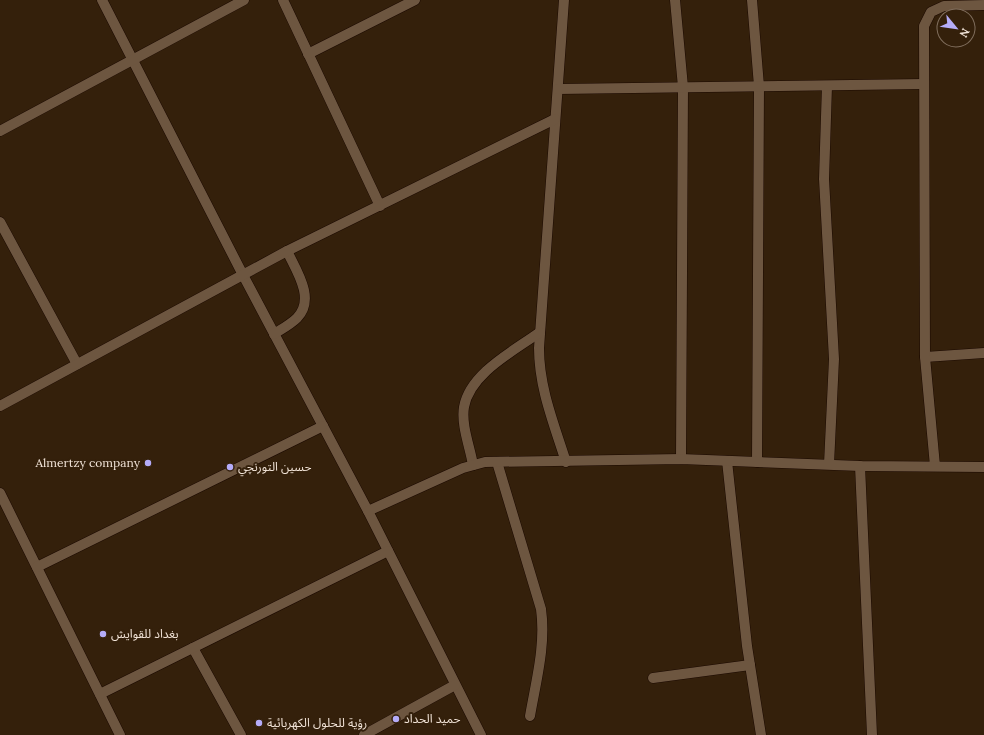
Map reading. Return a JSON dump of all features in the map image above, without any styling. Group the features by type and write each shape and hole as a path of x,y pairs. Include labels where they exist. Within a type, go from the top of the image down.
{"street":[{"path":"102,0 134,59 243,275 368,511 481,735"},
{"path":"0,131 244,0"},
{"path":"283,0 380,206"},
{"path":"308,54 415,0"},
{"path":"564,0 539,364 541,380 566,462"},
{"path":"675,0 683,87 682,459"},
{"path":"752,0 759,86 757,462"},
{"path":"935,466 925,357 924,26 931,12 944,6 978,3"},
{"path":"558,89 923,84"},
{"path":"827,86 824,179 834,359 829,464"},
{"path":"0,406 287,251 555,119"},
{"path":"0,222 77,364"},
{"path":"274,334 299,317 304,309 306,301 305,292 287,251"},
{"path":"473,465 465,425 464,409 468,392 478,379 490,368 540,332"},
{"path":"925,357 984,352"},
{"path":"37,568 323,426"},
{"path":"368,511 473,465 497,462 682,459 860,466 984,467"},
{"path":"727,461 750,665 761,735"},
{"path":"497,462 541,609 544,626 543,643 530,716"},
{"path":"860,466 872,735"},
{"path":"1,498 120,735"},
{"path":"100,694 388,550"},
{"path":"193,648 241,735"},
{"path":"653,678 750,665"},
{"path":"364,735 455,685"}],"place":[{"name":"Almertzy company","path":"148,463"},
{"name":"حسين التورنچي","path":"230,467"},
{"name":"بغداد للقوايش","path":"103,634"},
{"name":"حميد الحداد","path":"396,719"},
{"name":"رؤية للحلول الكهربائية","path":"259,723"}]}
